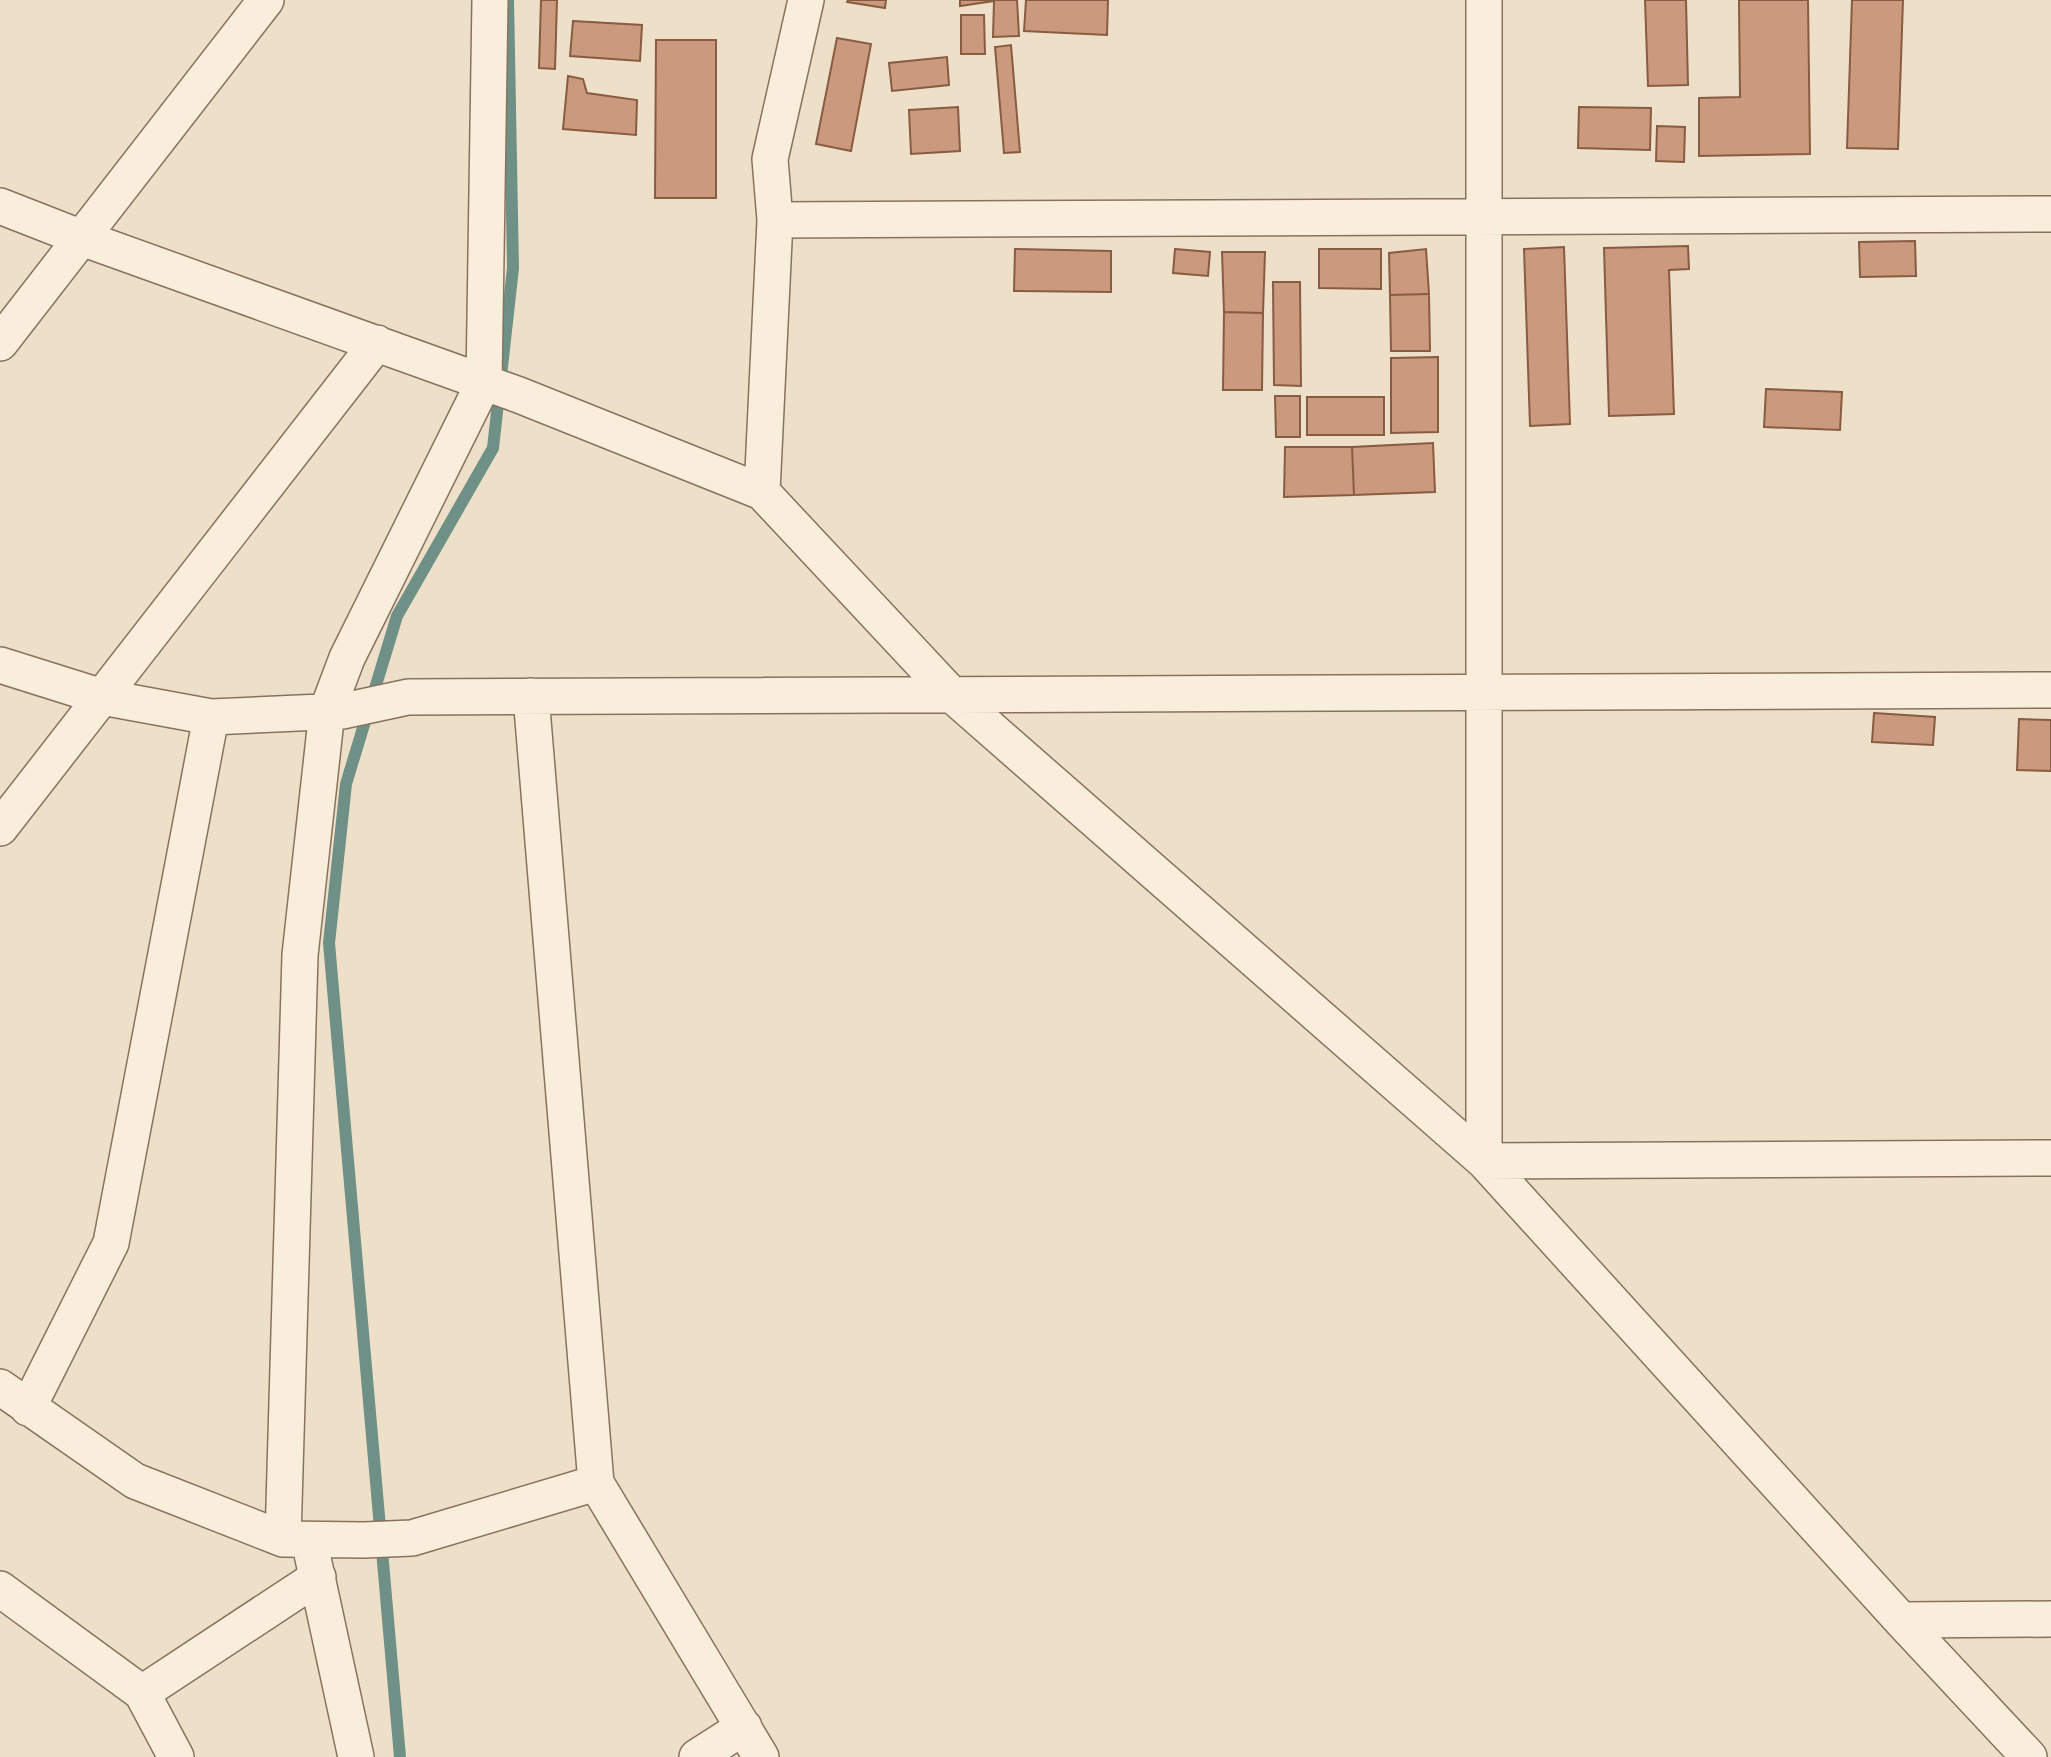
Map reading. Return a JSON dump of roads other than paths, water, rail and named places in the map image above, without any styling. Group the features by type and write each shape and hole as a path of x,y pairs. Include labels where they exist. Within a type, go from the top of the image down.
{"street":[{"path":"0,343 266,0"},
{"path":"356,1757 318,1577 296,1539 300,955 335,711 347,658 484,382 490,0"},
{"path":"762,492 775,220 770,159 806,0"},
{"path":"1484,0 1484,1161"},
{"path":"0,206 519,395 762,492 951,695 1484,1161 2029,1757"},
{"path":"775,220 2051,214"},
{"path":"0,828 377,344"},
{"path":"0,665 102,697 211,717 335,711 408,697 2051,690"},
{"path":"531,696 596,1483 761,1757"},
{"path":"28,1408 111,1243 211,717"},
{"path":"1484,1161 2051,1158"},
{"path":"0,1387 135,1481 296,1539 412,1538 596,1483"},
{"path":"142,1693 318,1577"},
{"path":"0,1589 142,1693 176,1757"},
{"path":"1901,1620 2051,1619"},
{"path":"697,1757 744,1727"}],"waterway":[{"path":"400,1757 329,943 346,784 397,616 493,448 513,268 508,0"}]}
